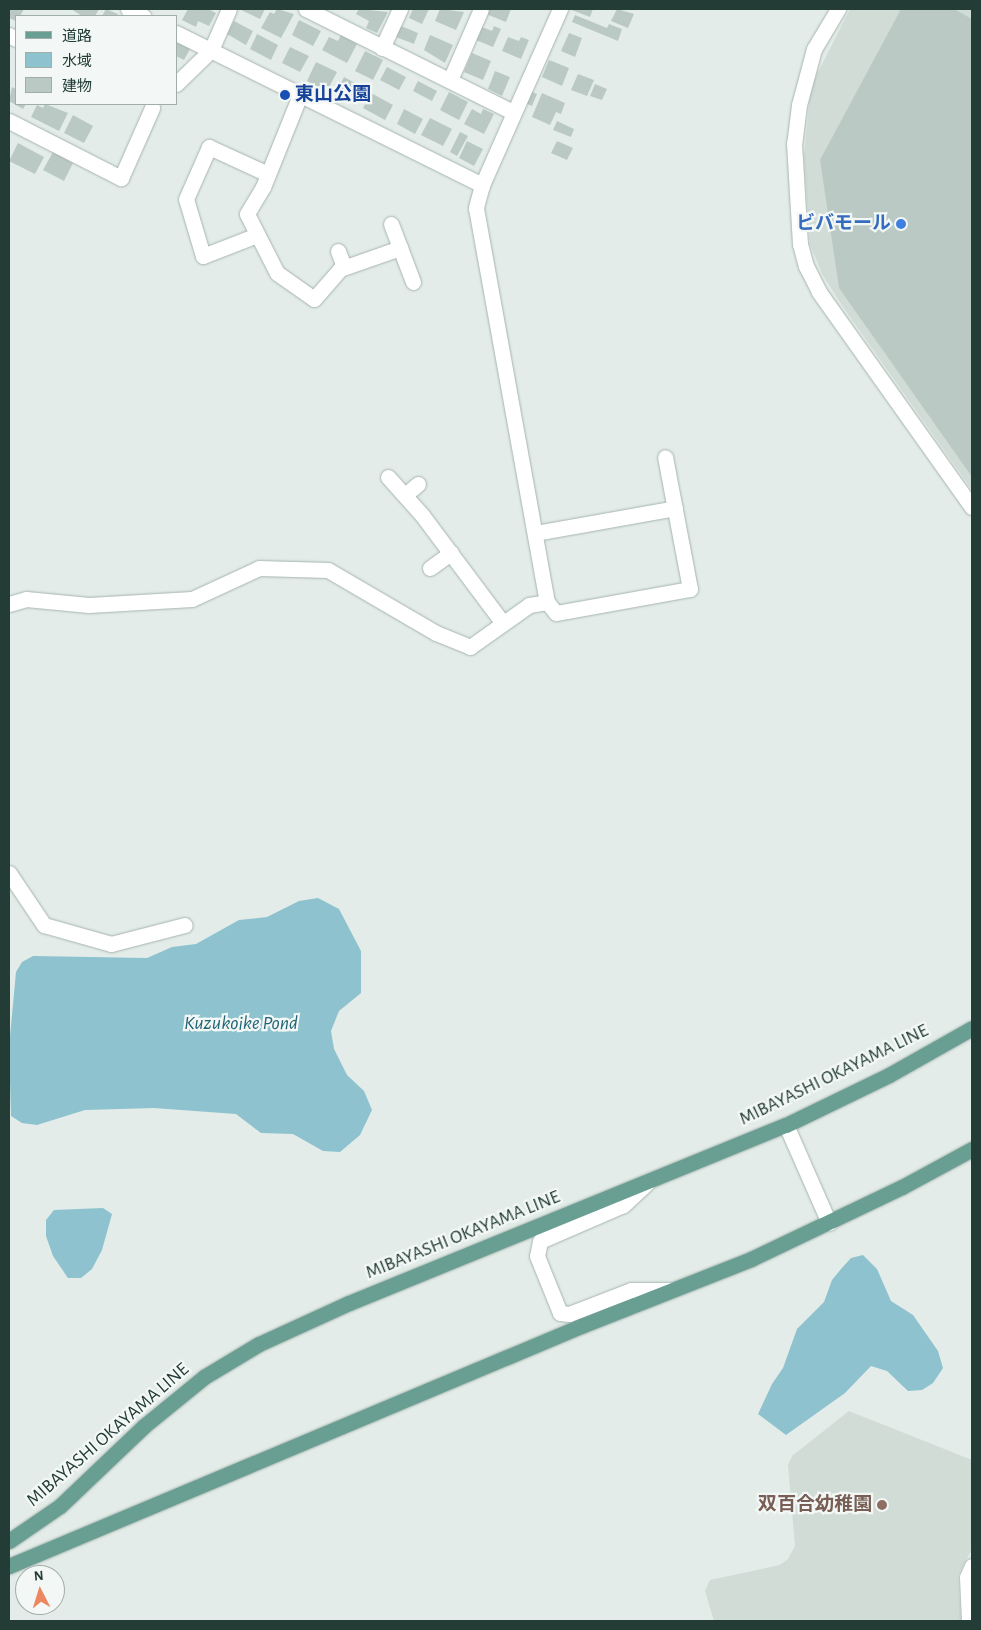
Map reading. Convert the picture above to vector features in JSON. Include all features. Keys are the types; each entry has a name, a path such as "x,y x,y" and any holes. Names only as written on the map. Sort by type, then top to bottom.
{"main road":[{"name":"MIBAYASHI OKAYAMA LINE","path":"9,1541 60,1506 144,1426 204,1377 259,1344 349,1303 786,1125 889,1075 972,1028"},
{"path":"9,1566 580,1326 676,1290 829,1223 972,1149"}],"street":[{"path":"128,9 141,15"},
{"path":"178,82 211,50 230,9"},
{"path":"382,48 400,9"},
{"path":"450,80 481,9"},
{"path":"560,9 482,185 476,208 477,229 547,602 556,613 690,589 665,457"},
{"path":"838,9 814,49 799,105 794,143 800,244 806,266 819,292 972,507"},
{"path":"313,10 382,48 514,112"},
{"path":"178,34 482,185"},
{"path":"300,95 268,174 247,214 276,273 314,299 332,277 344,267 400,248"},
{"path":"9,121 121,178 150,105"},
{"path":"257,235 203,256 186,199 209,147 268,174"},
{"path":"391,224 413,282"},
{"path":"338,251 344,267"},
{"path":"388,477 405,495 451,553 502,622"},
{"path":"405,495 418,484"},
{"path":"535,533 675,508"},
{"path":"430,568 451,553"},
{"path":"9,604 26,599 89,606 192,599 259,568 328,570 436,633 470,647 477,644 502,622 529,605 547,602"},
{"path":"9,873 14,896 44,925 111,944 186,924"},
{"path":"786,1125 829,1223"},
{"path":"647,1183 623,1205 540,1241 537,1256 560,1312 569,1314 631,1290 676,1290"},
{"path":"969,1621 967,1577 972,1566"}],"shaded area":[{"name":"ビバモール","path":"850,9 972,9 972,490 843,307 822,274 810,244 804,156 811,86"},
{"name":"双百合幼稚園","path":"849,1411 972,1460 972,1549 958,1575 961,1621 714,1621 705,1591 710,1580 780,1565 788,1559 795,1546 788,1465 792,1456"}],"water":[{"name":"Kuzukoike Pond","path":"318,898 339,909 361,951 361,993 339,1011 331,1031 334,1049 347,1075 364,1091 372,1110 360,1135 340,1152 323,1151 293,1134 261,1133 236,1114 154,1108 85,1110 37,1125 22,1123 11,1116 9,1047 16,972 22,962 33,956 147,958 172,947 196,944 239,920 267,917 299,901"},
{"path":"103,1208 112,1214 102,1250 92,1269 81,1278 68,1278 53,1256 46,1236 46,1220 54,1210"},
{"path":"863,1255 877,1269 891,1301 913,1315 938,1351 943,1368 933,1383 922,1390 908,1391 887,1371 871,1366 845,1393 786,1435 758,1414 772,1384 783,1368 797,1329 824,1302 832,1280 841,1269 851,1258"}],"building":[{"path":"9,9 24,9 21,15 15,15 15,21 9,18"},
{"path":"71,9 99,9 96,15 80,15"},
{"path":"106,9 118,14 118,15 103,15"},
{"path":"188,9 208,9 216,13 209,26 198,21 196,27 182,20"},
{"path":"239,9 265,9 260,19"},
{"path":"277,9 294,14 281,38 261,28 270,12 274,14"},
{"path":"359,9 388,12 377,33 366,28 369,21 356,14"},
{"path":"413,9 429,9 422,24 409,18"},
{"path":"440,9 464,12 456,30 435,21"},
{"path":"488,9 511,9 506,22 486,14"},
{"path":"569,9 593,9 590,17"},
{"path":"617,9 634,14 628,28 611,21"},
{"name":"ビバモール","path":"901,9 954,9 972,19 972,477 839,288 820,160"},
{"path":"575,15 607,28 609,24 622,29 618,41 572,22"},
{"path":"299,20 321,31 313,46 292,35"},
{"path":"234,21 253,31 246,45 227,34"},
{"path":"401,26 418,33 414,44 396,37"},
{"path":"494,26 501,29 493,47 476,40 482,27 492,31"},
{"path":"569,33 582,38 575,57 561,51"},
{"path":"257,34 278,45 271,60 250,49"},
{"path":"341,35 357,44 347,63 322,50 329,37 338,41"},
{"path":"430,35 453,45 445,63 424,50"},
{"path":"508,37 519,41 521,37 529,40 521,59 502,51"},
{"path":"178,43 190,49 184,60 178,57"},
{"path":"290,47 309,56 300,72 282,63"},
{"path":"365,51 383,60 373,80 355,71"},
{"path":"472,53 491,61 483,80 464,72"},
{"path":"549,60 569,68 562,86 542,77"},
{"path":"316,62 337,72 327,91 307,81"},
{"path":"387,67 406,77 399,90 380,80"},
{"path":"495,71 510,77 502,96 488,89"},
{"path":"578,74 594,80 587,96 571,90"},
{"path":"344,77 366,89 358,104 336,93"},
{"path":"418,81 437,91 432,101 413,91"},
{"path":"595,84 607,89 602,100 590,96"},
{"path":"12,87 15,88 15,104 9,101"},
{"path":"530,91 537,94 532,106 525,103"},
{"path":"449,92 468,102 459,120 440,110"},
{"path":"371,93 393,105 385,120 363,108"},
{"path":"542,93 565,103 561,114 556,112 550,125 532,117"},
{"path":"16,105 25,105 23,109"},
{"path":"37,105 43,108 44,105 48,105 68,113 59,131 31,117"},
{"path":"404,109 423,119 415,134 397,124"},
{"path":"472,109 481,114 483,109 494,114 484,134 464,124"},
{"path":"73,115 93,126 84,143 64,133"},
{"path":"430,118 452,129 443,146 421,135"},
{"path":"557,121 574,129 571,137 553,130"},
{"path":"460,132 468,136 457,156 450,152"},
{"path":"467,141 483,149 474,166 459,158"},
{"path":"557,141 573,148 567,160 551,153"},
{"path":"18,143 44,157 35,174 9,161"},
{"path":"53,152 73,163 64,181 43,170"}],"place":[{"name":"東山公園","path":"285,95"},
{"name":"ビバモール","path":"901,224"},
{"name":"双百合幼稚園","path":"882,1505"}]}
